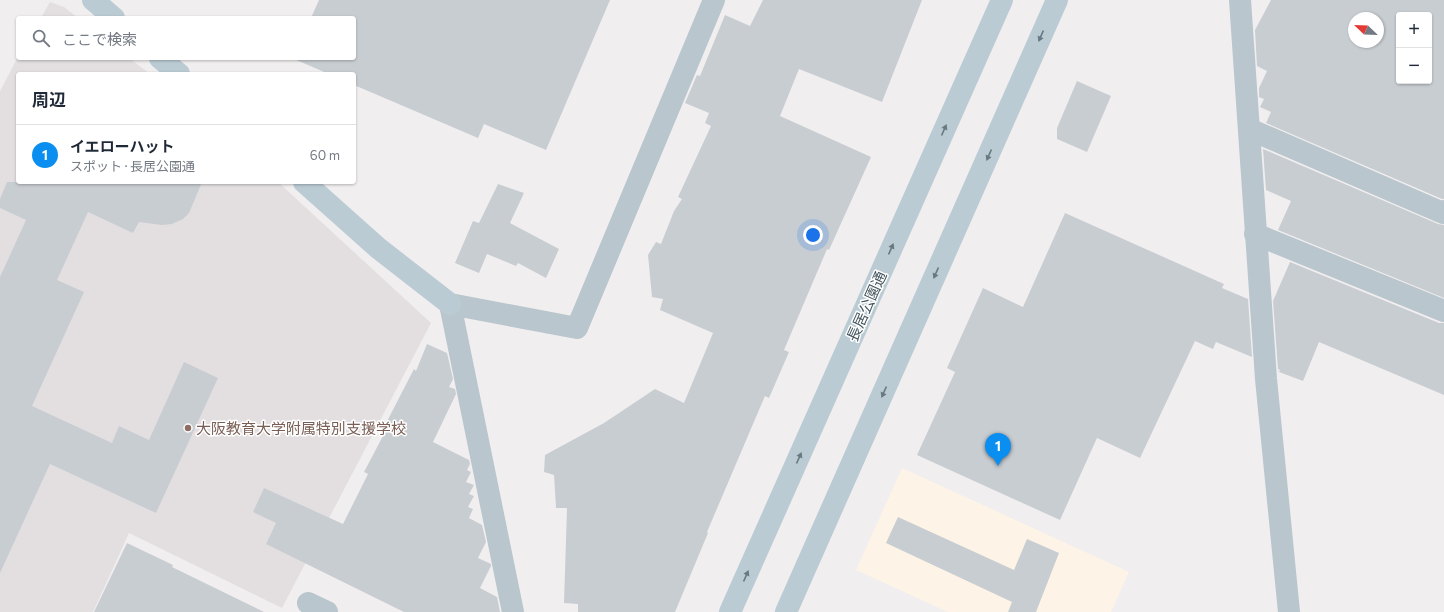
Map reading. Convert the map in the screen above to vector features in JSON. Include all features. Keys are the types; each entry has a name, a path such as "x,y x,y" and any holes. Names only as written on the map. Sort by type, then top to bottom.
{"main road":[{"path":"92,0 112,16"},
{"name":"長居公園通","path":"730,612 1002,0"},
{"path":"786,612 1057,0"},
{"path":"162,60 177,72"},
{"path":"306,184 378,248 450,304"}],"street":[{"path":"513,612 450,304 577,328 714,0"},
{"path":"1240,0 1266,379 1288,612"},
{"path":"1249,129 1443,213 1444,211"},
{"path":"1255,234 1444,311"}],"shaded area":[{"path":"50,2 64,7 75,16 42,16"},
{"name":"大阪教育大学附属特別支援学校","path":"16,60 132,60 147,72 16,72 16,184 280,184 431,323 282,608 129,533 93,612 0,612 0,91"},
{"path":"902,468 1129,572 1111,612 948,612 856,570"}],"building":[{"path":"319,0 610,0 546,150 484,124 478,138 356,86 356,72 324,72 296,60 356,60 356,16 312,16"},
{"path":"763,0 922,0 882,102 799,69 780,116 871,157 829,250 827,249 784,350 789,352 769,398 765,396 707,532 708,533 675,612 578,612 578,604 564,603 567,508 556,508 554,475 544,472 545,455 604,423 655,389 684,403 713,333 660,310 663,299 652,297 648,255 656,242 661,244 674,211 682,199 678,197 711,126 705,123 709,113 685,103 697,75 700,76 725,15 750,26"},
{"path":"1271,0 1444,0 1444,199 1266,123 1271,112 1260,107 1264,99 1259,97 1259,88 1267,71 1257,66 1255,30"},
{"path":"1077,81 1111,96 1087,152 1057,139 1057,128"},
{"path":"1263,149 1438,224 1444,225 1444,298 1278,230 1291,201 1266,190"},
{"path":"7,182 16,182 16,184 201,184 189,213 183,219 172,224 162,225 139,222 133,233 88,212 57,280 84,292 32,406 112,443 119,426 149,440 184,362 218,378 156,513 50,464 0,573 0,277 26,220 0,208 0,199"},
{"path":"498,184 524,193 510,223 559,249 546,278 518,263 516,266 487,254 479,273 455,263 473,221 479,223"},
{"path":"1065,213 1224,284 1222,288 1248,299 1252,357 1216,342 1213,349 1195,341 1140,458 1097,438 1060,520 917,455 955,372 947,368 983,288 1023,307"},
{"path":"1290,262 1439,323 1444,323 1444,395 1319,342 1303,381 1279,372 1273,301"},
{"path":"427,344 447,353 453,379 449,387 455,389 456,394 433,442 469,460 470,464 467,470 471,472 466,482 474,485 469,494 474,496 468,507 473,509 469,518 482,525 486,542 478,558 491,564 480,588 497,597 500,612 404,612 266,544 276,523 253,512 264,488 343,524 368,474 364,472 384,434 381,433 414,369 416,371"},
{"path":"898,517 1014,570 1027,539 1059,553 1036,612 1008,612 1012,602 886,543"},
{"path":"127,543 173,565 172,567 264,612 94,612"}],"place":[{"name":"大阪教育大学附属特別支援学校","path":"188,428"},
{"name":"イエローハット","path":"998,466"}]}
